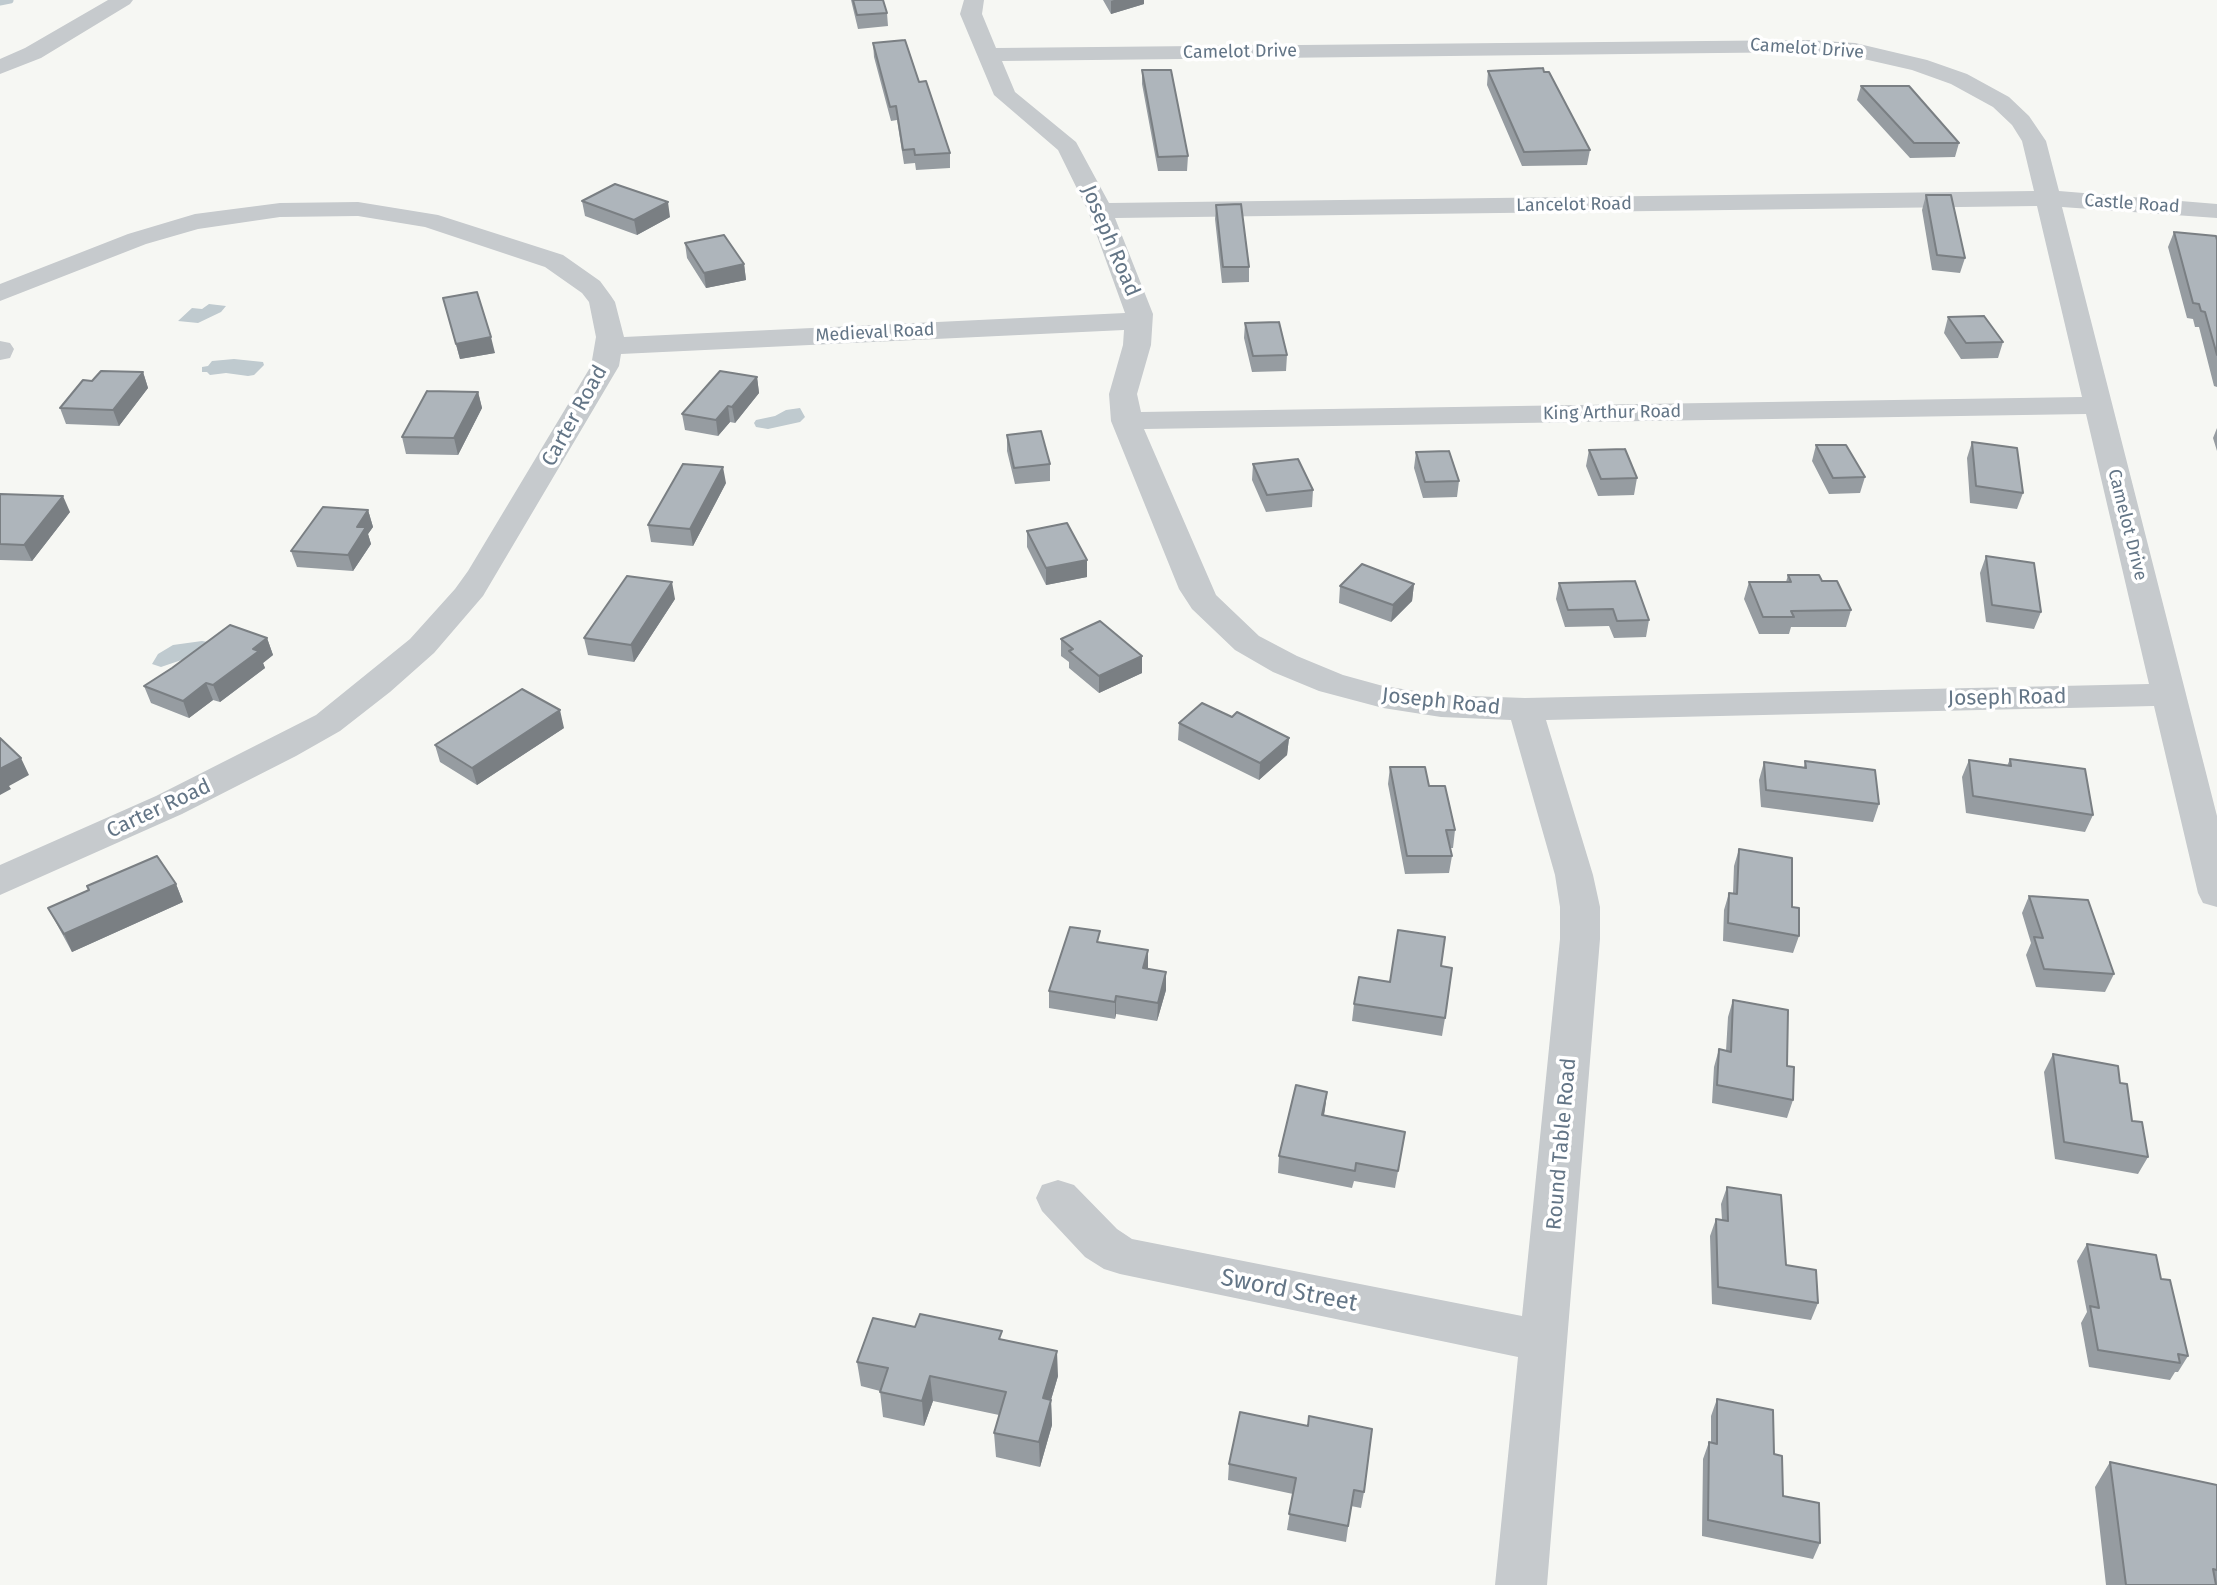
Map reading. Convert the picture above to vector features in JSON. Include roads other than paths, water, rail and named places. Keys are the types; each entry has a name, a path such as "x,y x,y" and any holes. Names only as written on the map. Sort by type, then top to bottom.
{"street":[{"path":"0,67 33,53 122,0"},
{"name":"Joseph Road","path":"974,0 970,10 1005,95 1068,147 1100,212 1133,294 1139,321 1138,345 1128,369 1123,394 1126,421 1192,582 1205,602 1247,643 1285,664 1331,683 1383,698 1441,706 1525,709 2169,695"},
{"name":"Camelot Drive","path":"988,55 1753,45 1846,49 1938,71 2001,102 2021,121 2034,141 2217,892"},
{"name":"Castle Road","path":"2048,198 2217,211"},
{"name":"Lancelot Road","path":"1100,212 2048,198"},
{"name":"Carter Road","path":"0,293 137,239 195,222 280,210 358,209 429,220 554,261 591,287 602,302 608,317 610,346 605,366 484,571 467,596 422,646 327,723 240,771 0,881"},
{"name":"Medieval Road","path":"610,346 1139,321"},
{"name":"King Arthur Road","path":"1126,421 2098,405"},
{"name":"Round Table Road","path":"1521,1585 1580,939 1574,876 1525,709"},
{"name":"Sword Street","path":"1058,1198 1101,1243 1120,1255 1543,1341"}],"waterway":[{"path":"0,2 10,0"}]}
